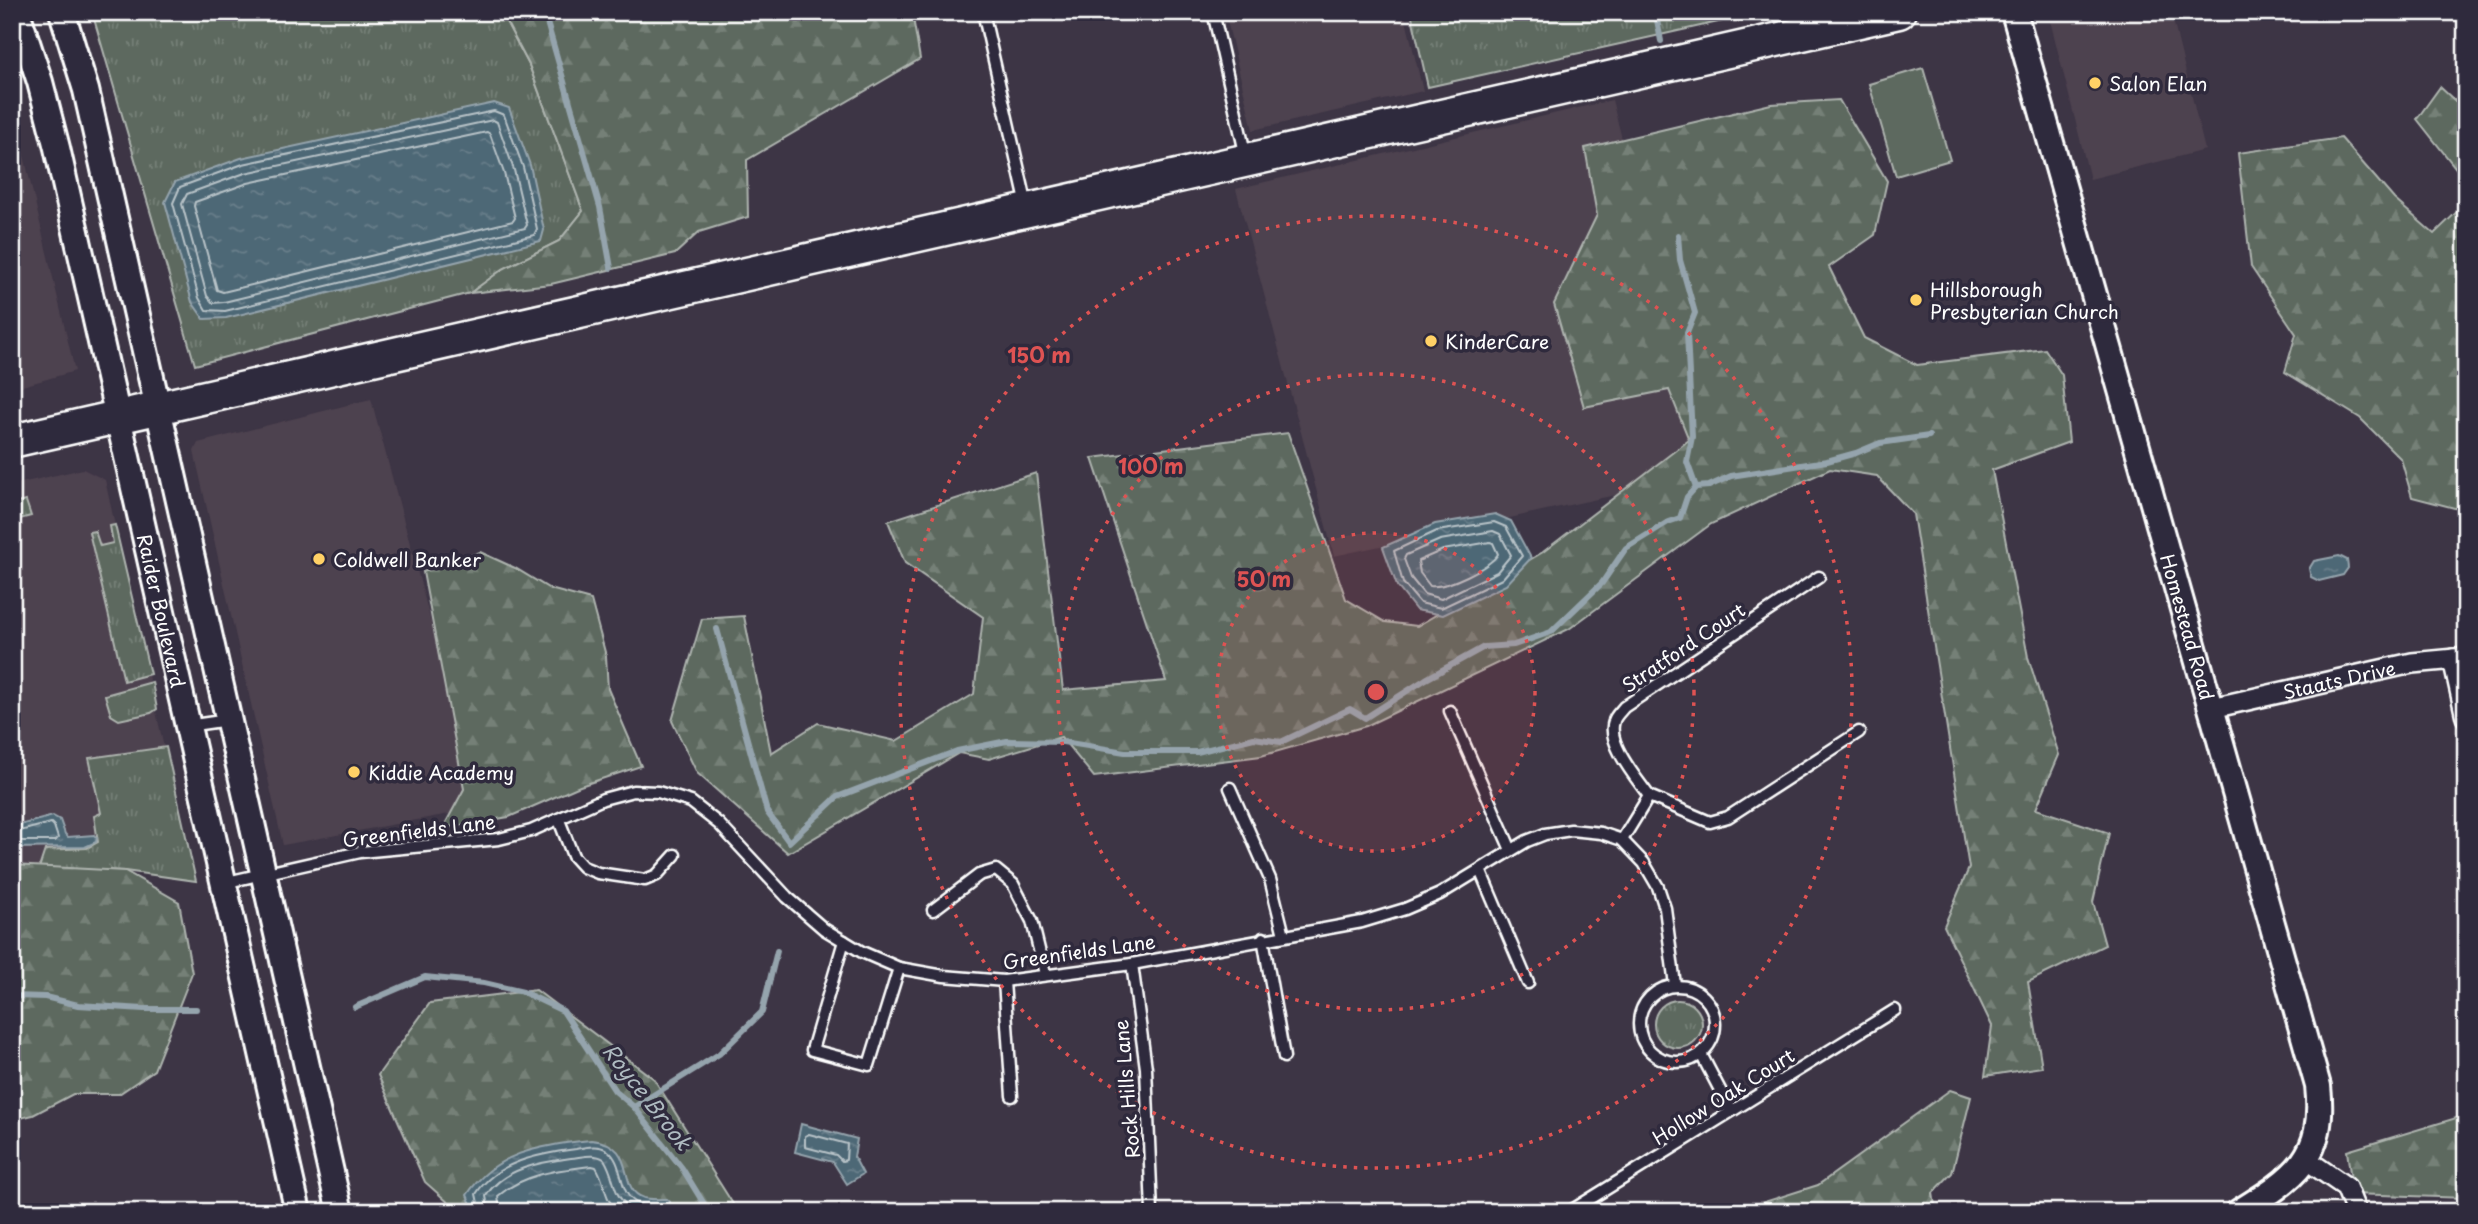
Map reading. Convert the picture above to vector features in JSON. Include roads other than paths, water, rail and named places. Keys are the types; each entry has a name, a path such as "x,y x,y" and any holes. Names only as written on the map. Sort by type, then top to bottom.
{"main road":[{"path":"12,441 1899,12"}],"street":[{"name":"Raider Boulevard","path":"17,12 40,82 57,148 298,1212"},
{"path":"62,12 86,90 340,1212"},
{"name":"Homestead Road","path":"2014,12 2318,1086 2319,1128 2307,1160 2291,1177 2239,1212"},
{"path":"2459,658 2466,717"},
{"name":"Staats Drive","path":"2212,709 2412,663 2459,658"},
{"path":"2307,1160 2346,1187 2356,1212"}],"lane":[{"path":"983,12 1027,210"},
{"path":"1213,12 1247,161"},
{"name":"Stratford Court","path":"1649,796 1620,754 1613,736 1614,721 1624,707 1819,577"},
{"path":"1450,711 1511,850"},
{"path":"187,726 230,720"},
{"path":"1675,985 1665,908 1658,887 1644,863 1622,840 1649,796 1710,822 1728,817 1859,732"},
{"path":"1230,788 1270,879 1284,935"},
{"name":"Greenfields Lane","path":"222,883 360,852 499,839 531,831 603,799 633,791 658,792 691,802 719,824 787,897 824,929 844,941 899,968 944,976 1004,981 1132,964 1362,922 1405,909 1440,894 1511,850 1545,834 1571,830 1601,833 1622,840"},
{"path":"559,820 573,856 583,867 598,873 645,880 657,875 675,855"},
{"path":"933,910 979,875 996,870 1013,884 1032,921 1045,974"},
{"path":"1480,870 1528,982"},
{"path":"1263,938 1284,1056"},
{"path":"844,941 812,1050 869,1065 899,968"},
{"name":"Rock Hills Lane","path":"1132,964 1146,1068 1152,1212"},
{"path":"1004,981 1012,1096"},
{"path":"1675,985 1687,986 1707,999 1716,1022 1714,1034 1701,1054 1676,1062 1664,1060 1652,1053 1639,1031 1643,1006 1651,995 1662,988 1675,985"},
{"name":"Hollow Oak Court","path":"1569,1212 1895,1010"},
{"path":"1701,1054 1731,1111"}],"water":[{"path":"494,103 509,108 530,165 544,230 541,241 226,318 204,319 192,302 165,202 175,182 241,158"},
{"path":"1495,514 1511,521 1531,558 1506,585 1443,615 1416,610 1397,586 1383,547 1435,524"},
{"path":"2339,556 2347,560 2348,568 2343,575 2319,581 2311,577 2309,569 2314,561"},
{"path":"53,816 60,820 68,837 94,835 96,842 85,847 12,848 12,827"},
{"path":"801,1124 857,1139 854,1157 863,1174 847,1184 833,1162 795,1152"},
{"path":"591,1140 606,1143 616,1149 635,1193 647,1199 667,1199 670,1202 670,1212 474,1211 467,1195 492,1168 506,1159 538,1148"}],"waterway":[{"path":"544,12 600,207 611,268"},
{"path":"1661,41 1657,20 1664,12"},
{"path":"1678,235 1680,260 1695,313 1687,333 1692,437 1687,462 1696,487"},
{"path":"717,629 767,812 789,842 837,797 957,751 1007,741 1063,742 1125,752 1197,752 1254,738 1281,742 1350,709 1365,718 1426,679 1484,647 1514,645 1551,632 1602,583 1626,548 1668,522 1680,518 1687,497 1696,487 1709,486 1731,476 1827,461 1880,443 1929,436"},
{"path":"634,1107 719,1054 762,1012 777,951"},
{"name":"Royce Brook","path":"355,1007 425,977 484,983 523,992 563,1011 615,1091 634,1107 682,1168 709,1212"},
{"name":"Royce Brook","path":"12,996 45,997 78,1005 196,1009"}],"place":[{"name":"Salon Elan","path":"2095,83"},
{"name":"Hillsborough Presbyterian Church","path":"1916,300"},
{"name":"KinderCare","path":"1431,341"},
{"name":"Coldwell Banker","path":"319,559"},
{"name":"Kiddie Academy","path":"354,772"}]}
